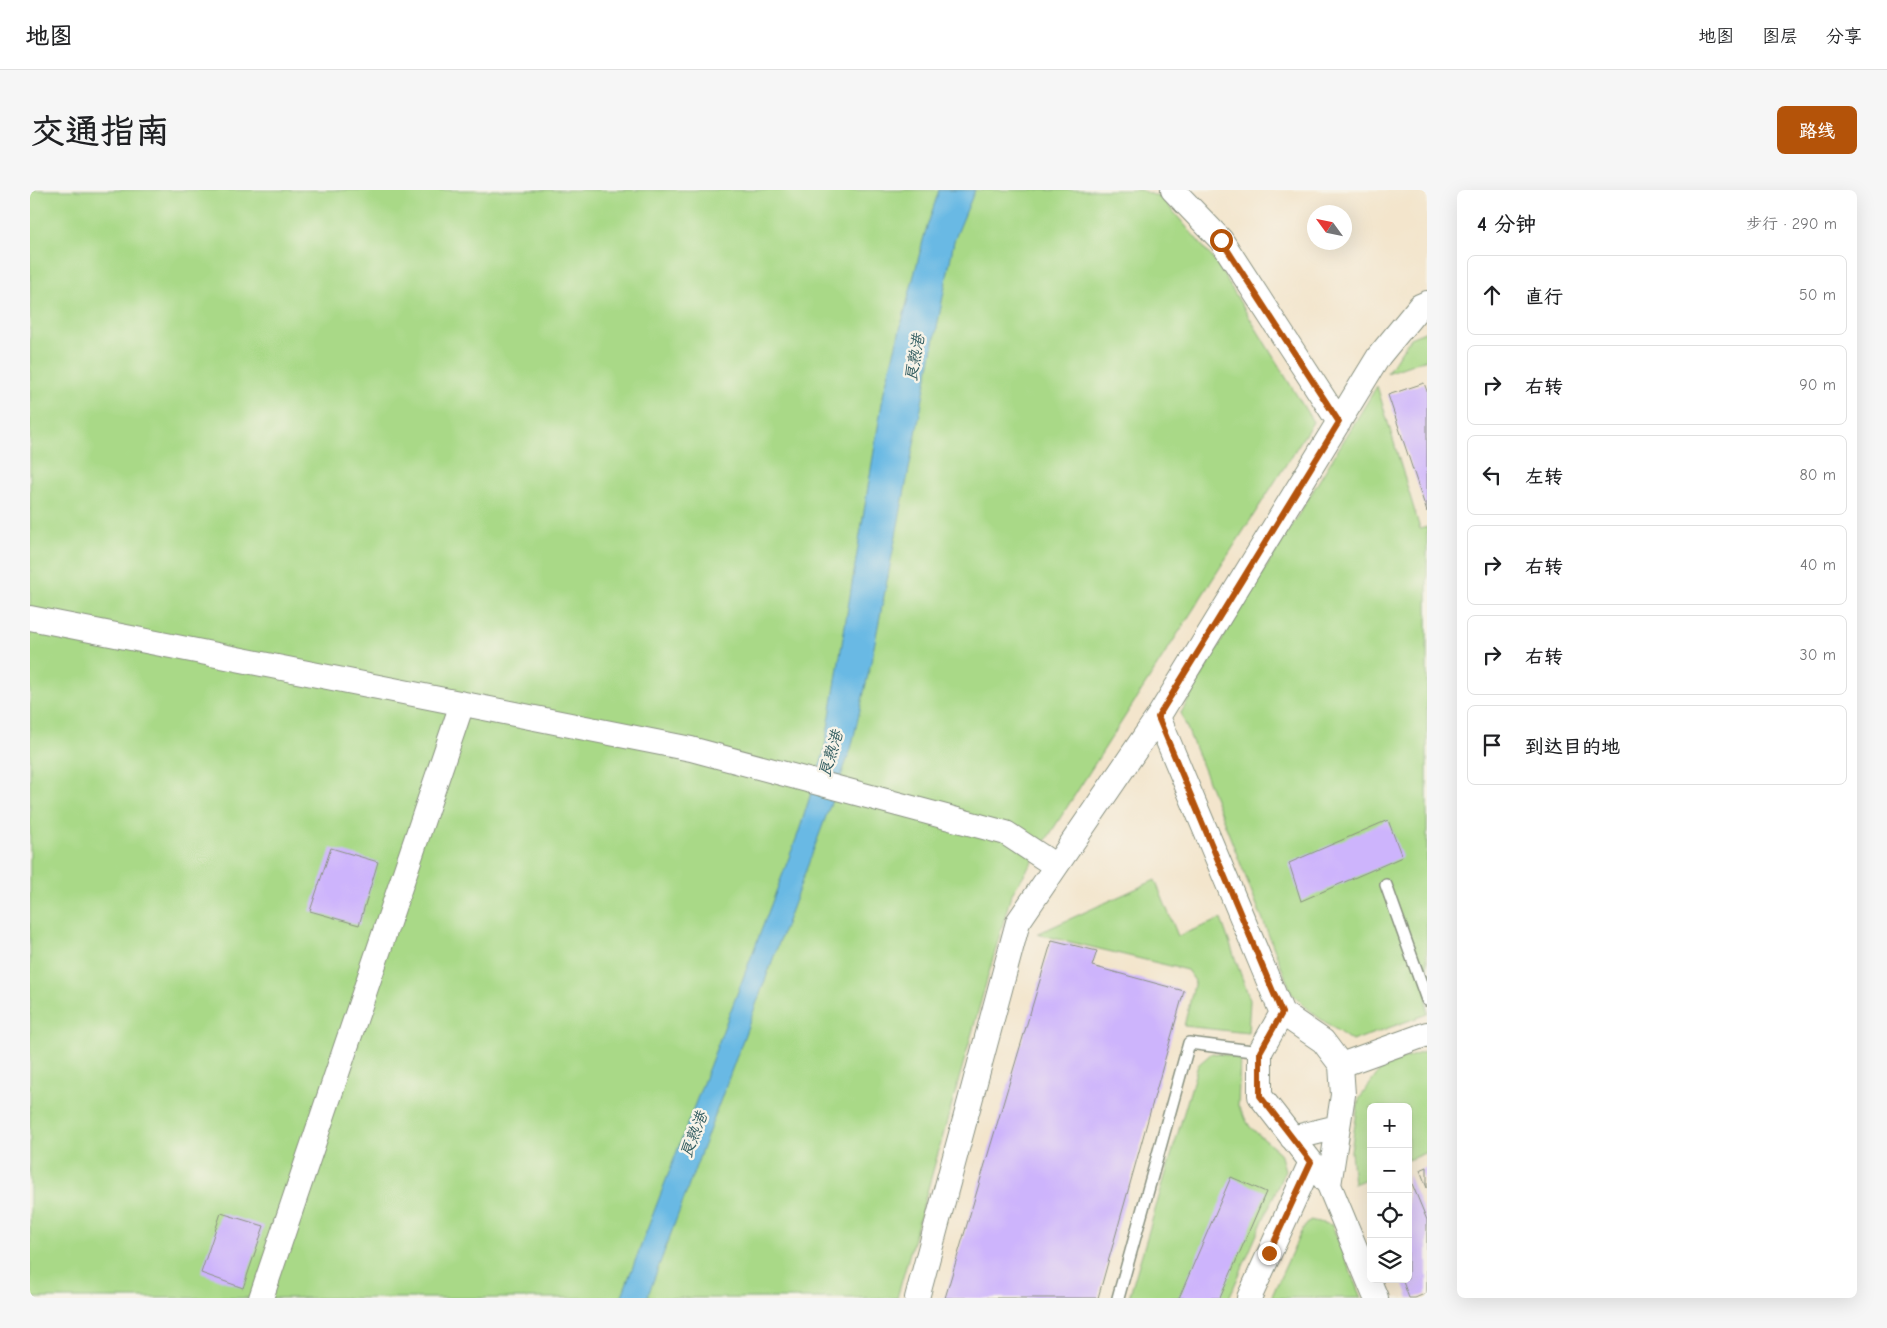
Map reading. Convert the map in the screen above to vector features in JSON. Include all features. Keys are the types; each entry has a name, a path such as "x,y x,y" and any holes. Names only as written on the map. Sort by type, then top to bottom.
{"street":[{"path":"1173,190 1221,240 1339,422"},
{"path":"917,1298 1018,922 1158,717 1379,356 1420,306 1427,303"},
{"path":"30,618 690,750 1006,833 1056,866"},
{"path":"261,1298 462,704"},
{"path":"1158,717 1282,1013 1323,1041 1341,1065 1343,1095 1329,1185"},
{"path":"1282,1013 1260,1052 1260,1096 1329,1185 1376,1298"},
{"path":"1341,1065 1427,1034"},
{"path":"1292,1138 1338,1127"},
{"path":"1249,1298 1311,1162"}],"lane":[{"path":"1386,885 1427,1000"},
{"path":"1118,1298 1189,1043 1260,1052"}],"green space":[{"path":"30,190 1140,190 1162,198 1215,261 1313,422 1011,895 897,1298 30,1298"},
{"path":"1427,331 1427,359 1387,373 1410,338"},
{"path":"1377,386 1420,529 1427,527 1427,1014 1352,1041 1315,1015 1292,994 1181,713 1225,635"},
{"path":"1155,880 1178,936 1221,919 1250,1000 1248,1033 1184,1026 1195,981 1187,970 1037,934"},
{"path":"1427,1051 1427,1152 1412,1158 1412,1103 1367,1103 1367,1179 1354,1184 1351,1151 1359,1099 1384,1065"},
{"path":"1212,1053 1240,1057 1238,1106 1250,1127 1280,1153 1285,1170 1229,1298 1129,1298 1198,1065"},
{"path":"1310,1220 1332,1225 1361,1298 1271,1298 1301,1232"}],"water":[{"name":"良熟港","path":"939,190 975,190 954,241 871,662 851,749 647,1298 621,1298 798,834 824,752 884,391 925,233"}],"building":[{"path":"1424,383 1427,391 1427,512 1388,395"},
{"path":"1388,820 1402,857 1301,901 1289,863"},
{"path":"331,848 378,862 359,925 310,911"},
{"path":"1052,940 1097,951 1092,966 1184,991 1098,1298 945,1298"},
{"path":"1427,1167 1427,1188 1420,1170"},
{"path":"1231,1177 1266,1192 1220,1298 1179,1298"},
{"path":"1412,1184 1427,1220 1427,1293 1415,1298 1409,1298 1403,1283 1412,1283"},
{"path":"221,1213 264,1226 243,1288 201,1273"}],"route":[{"path":"1221,240 1339,422 1158,717 1282,1013 1260,1052 1260,1096 1311,1162 1269,1253"}]}
